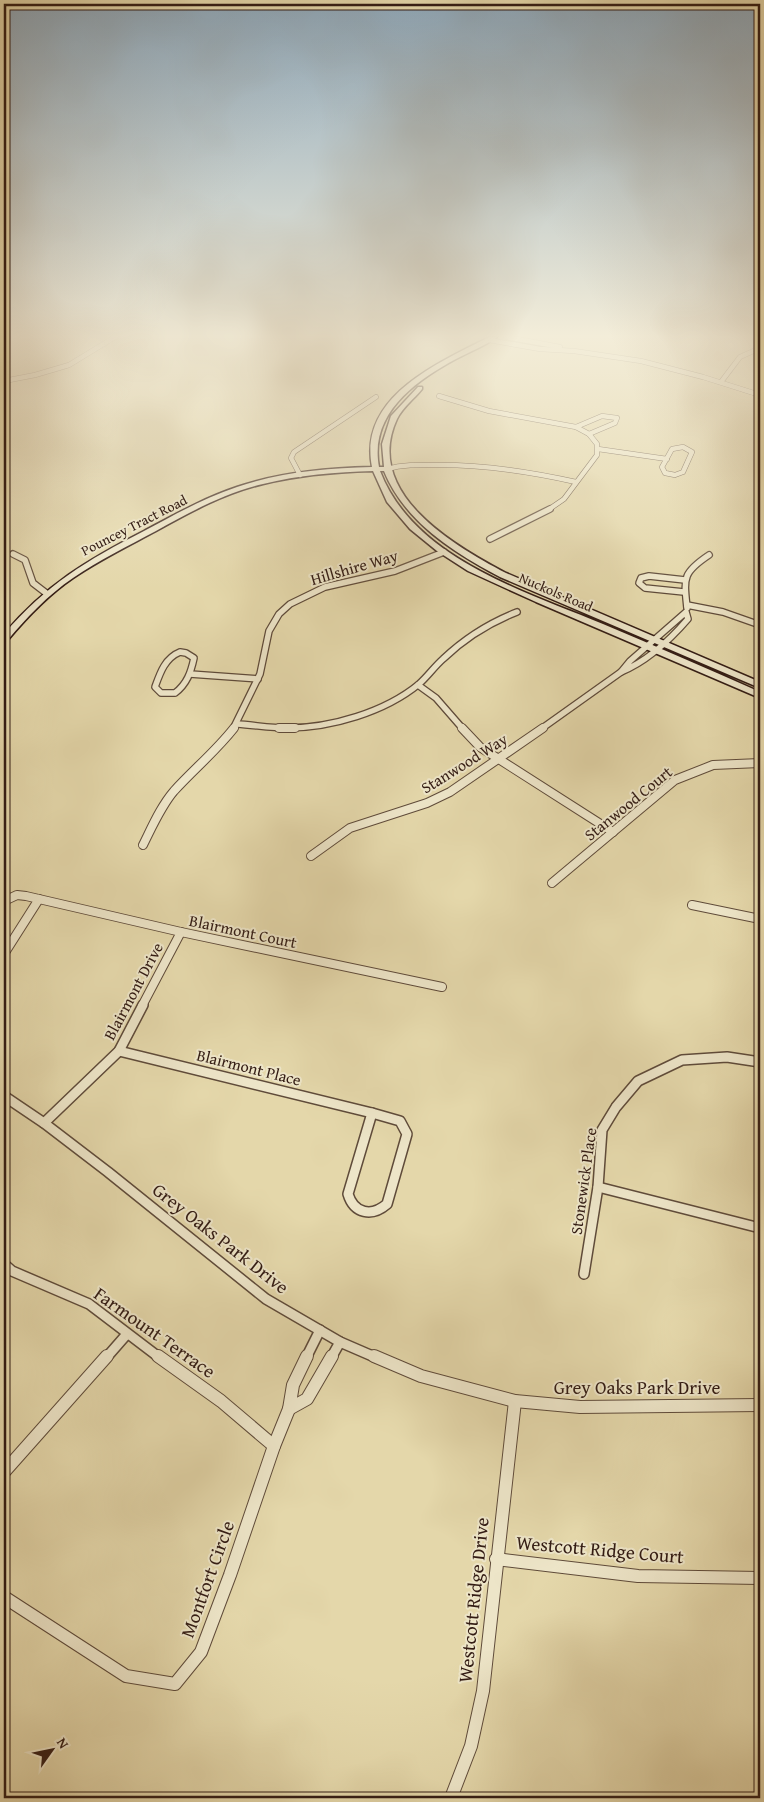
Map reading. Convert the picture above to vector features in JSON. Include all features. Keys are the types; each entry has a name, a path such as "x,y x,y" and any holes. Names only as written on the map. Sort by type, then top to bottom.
{"main road":[{"path":"376,469 374,452 376,435 382,421"},
{"path":"386,469 385,451 388,430 393,421"},
{"name":"Nuckols Road","path":"376,469 386,495 401,515 444,552 487,577 760,695"},
{"name":"Pouncey Tract Road","path":"4,639 23,616 63,579 100,556 222,495 262,483 300,475 386,469"},
{"name":"Nuckols Road","path":"386,469 397,492 409,509 428,529 455,549 503,575 760,686"}],"street":[{"path":"300,475 291,458 294,452 340,421"},
{"path":"490,539 548,512 564,498 597,455 596,441 588,434 576,427 544,421"},
{"path":"576,427 589,421"},
{"path":"588,434 617,421"},
{"path":"676,447 686,448 692,452 683,472 678,474 672,475 662,472 666,459 672,449 676,447"},
{"path":"598,449 666,459"},
{"path":"386,469 431,468 441,465 498,467 576,482"},
{"name":"Hillshire Way","path":"143,845 165,803 174,791 219,748 237,724 258,679 264,661 269,632 279,614 290,604 325,587 395,571 444,552"},
{"path":"13,554 24,560 33,583 46,593"},
{"path":"686,612 684,580 693,566 709,555"},
{"path":"684,580 649,576 641,578 639,583 645,588 684,592"},
{"path":"687,605 723,612 760,625"},
{"path":"237,724 292,728 332,723 375,709 418,685 459,645 490,624 517,612"},
{"name":"Stanwood Way","path":"312,856 334,837 356,825 418,807 440,798 608,683 686,612 688,619 664,644 634,667 621,672"},
{"path":"177,653 184,653 194,658 190,674 177,692 172,695 160,693 155,687 165,662 170,656 177,653"},
{"path":"190,674 258,679"},
{"path":"418,685 436,697 471,739 498,759 613,832"},
{"name":"Stanwood Court","path":"552,883 668,785 686,774 713,765 760,763"},
{"name":"Blairmont Court","path":"4,901 17,895 39,899 181,932 442,987"},
{"path":"4,954 39,899"},
{"path":"692,905 760,919"},
{"name":"Blairmont Drive","path":"44,1123 119,1051 181,932"},
{"name":"Blairmont Place","path":"119,1051 372,1113 400,1120 407,1134 386,1204 378,1212 366,1213 360,1212 351,1204 348,1194 372,1113"},
{"name":"Stonewick Place","path":"584,1274 598,1187 602,1130 616,1107 638,1081 682,1060 727,1057 760,1062"},
{"name":"Grey Oaks Park Drive","path":"4,1096 44,1123 266,1299 340,1342 421,1376 515,1401 580,1407 760,1404"},
{"path":"598,1187 760,1228"},
{"name":"Farmount Terrace","path":"4,1264 12,1271 90,1304 127,1334 221,1401 274,1446"},
{"name":"Montfort Circle","path":"4,1597 126,1676 175,1684 201,1652 230,1575 274,1446 289,1409 292,1385 320,1330"},
{"path":"4,1472 127,1334"},
{"path":"289,1409 307,1399 340,1342"},
{"name":"Westcott Ridge Drive","path":"450,1798 462,1776 481,1712 496,1558 515,1401"},
{"name":"Westcott Ridge Court","path":"496,1558 638,1576 760,1578"}]}
